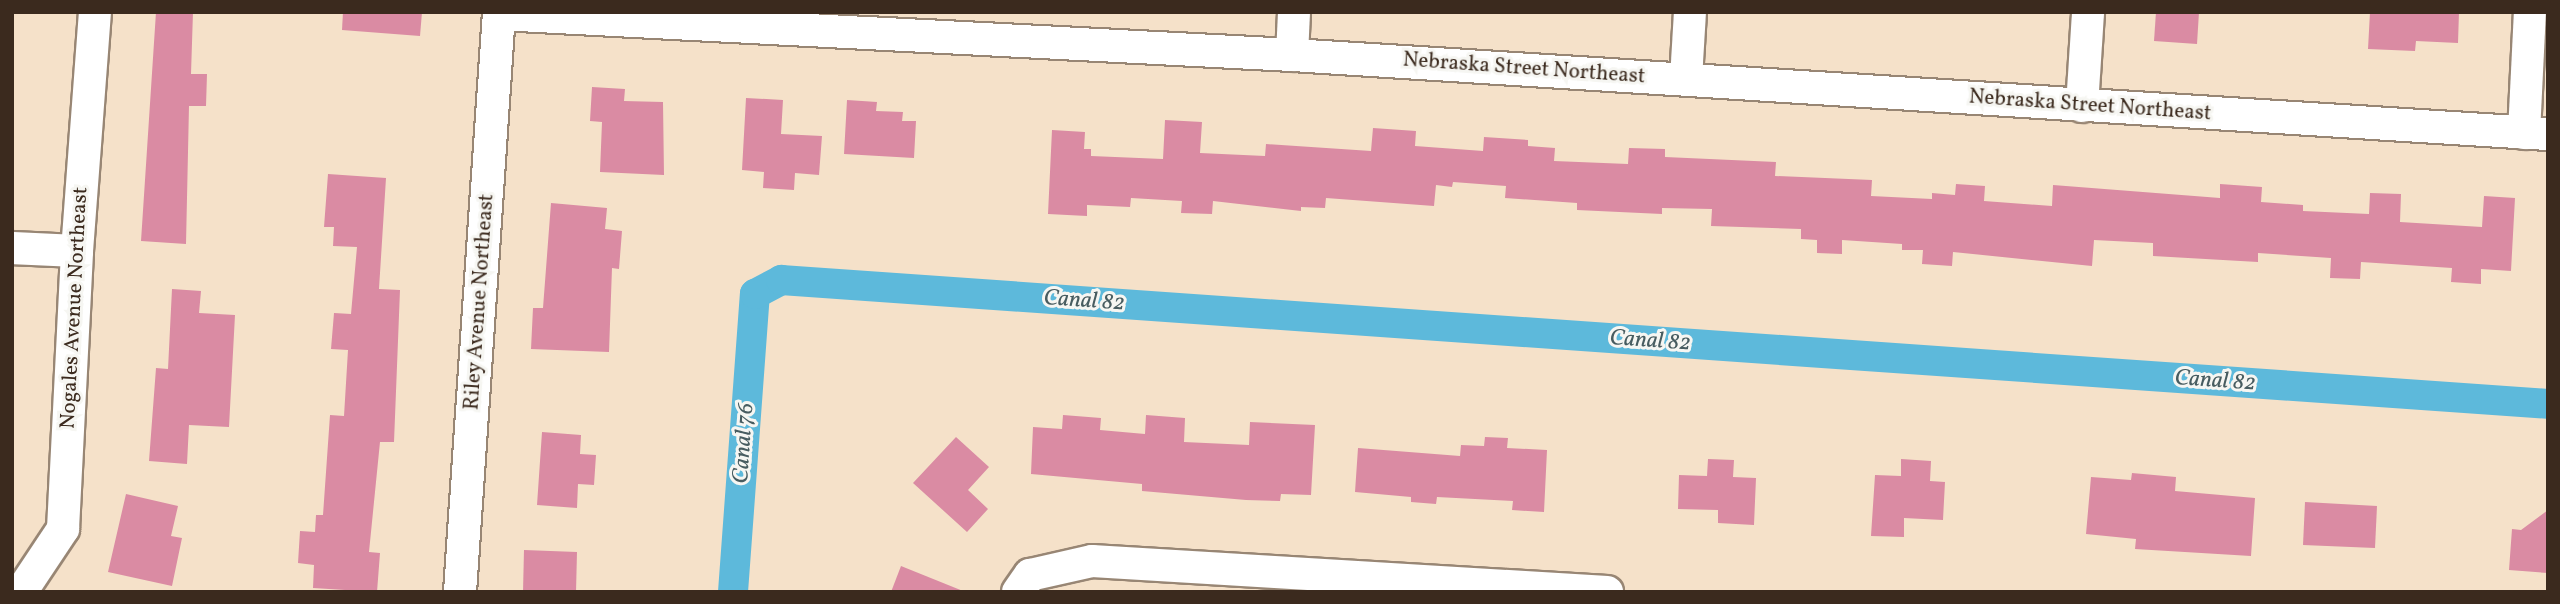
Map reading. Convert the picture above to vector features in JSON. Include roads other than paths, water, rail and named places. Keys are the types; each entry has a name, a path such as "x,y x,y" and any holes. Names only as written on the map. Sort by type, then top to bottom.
{"street":[{"name":"Nogales Avenue Northeast","path":"20,592 63,529 77,251 95,12"},
{"path":"1292,54 1294,12"},
{"path":"1686,79 1690,12"},
{"path":"2082,106 2088,12"},
{"path":"2530,12 2536,134"},
{"name":"Nebraska Street Northeast","path":"499,13 894,22 1292,54 2536,134"},
{"name":"Riley Avenue Northeast","path":"460,592 499,13"},
{"path":"12,248 77,251"},
{"path":"1024,583 1092,561 1607,592"}],"waterway":[{"name":"Canal 82","path":"733,592 755,294 781,280 2548,404"}],"water label":[{"name":"Canal 76","path":"744,443"}]}
